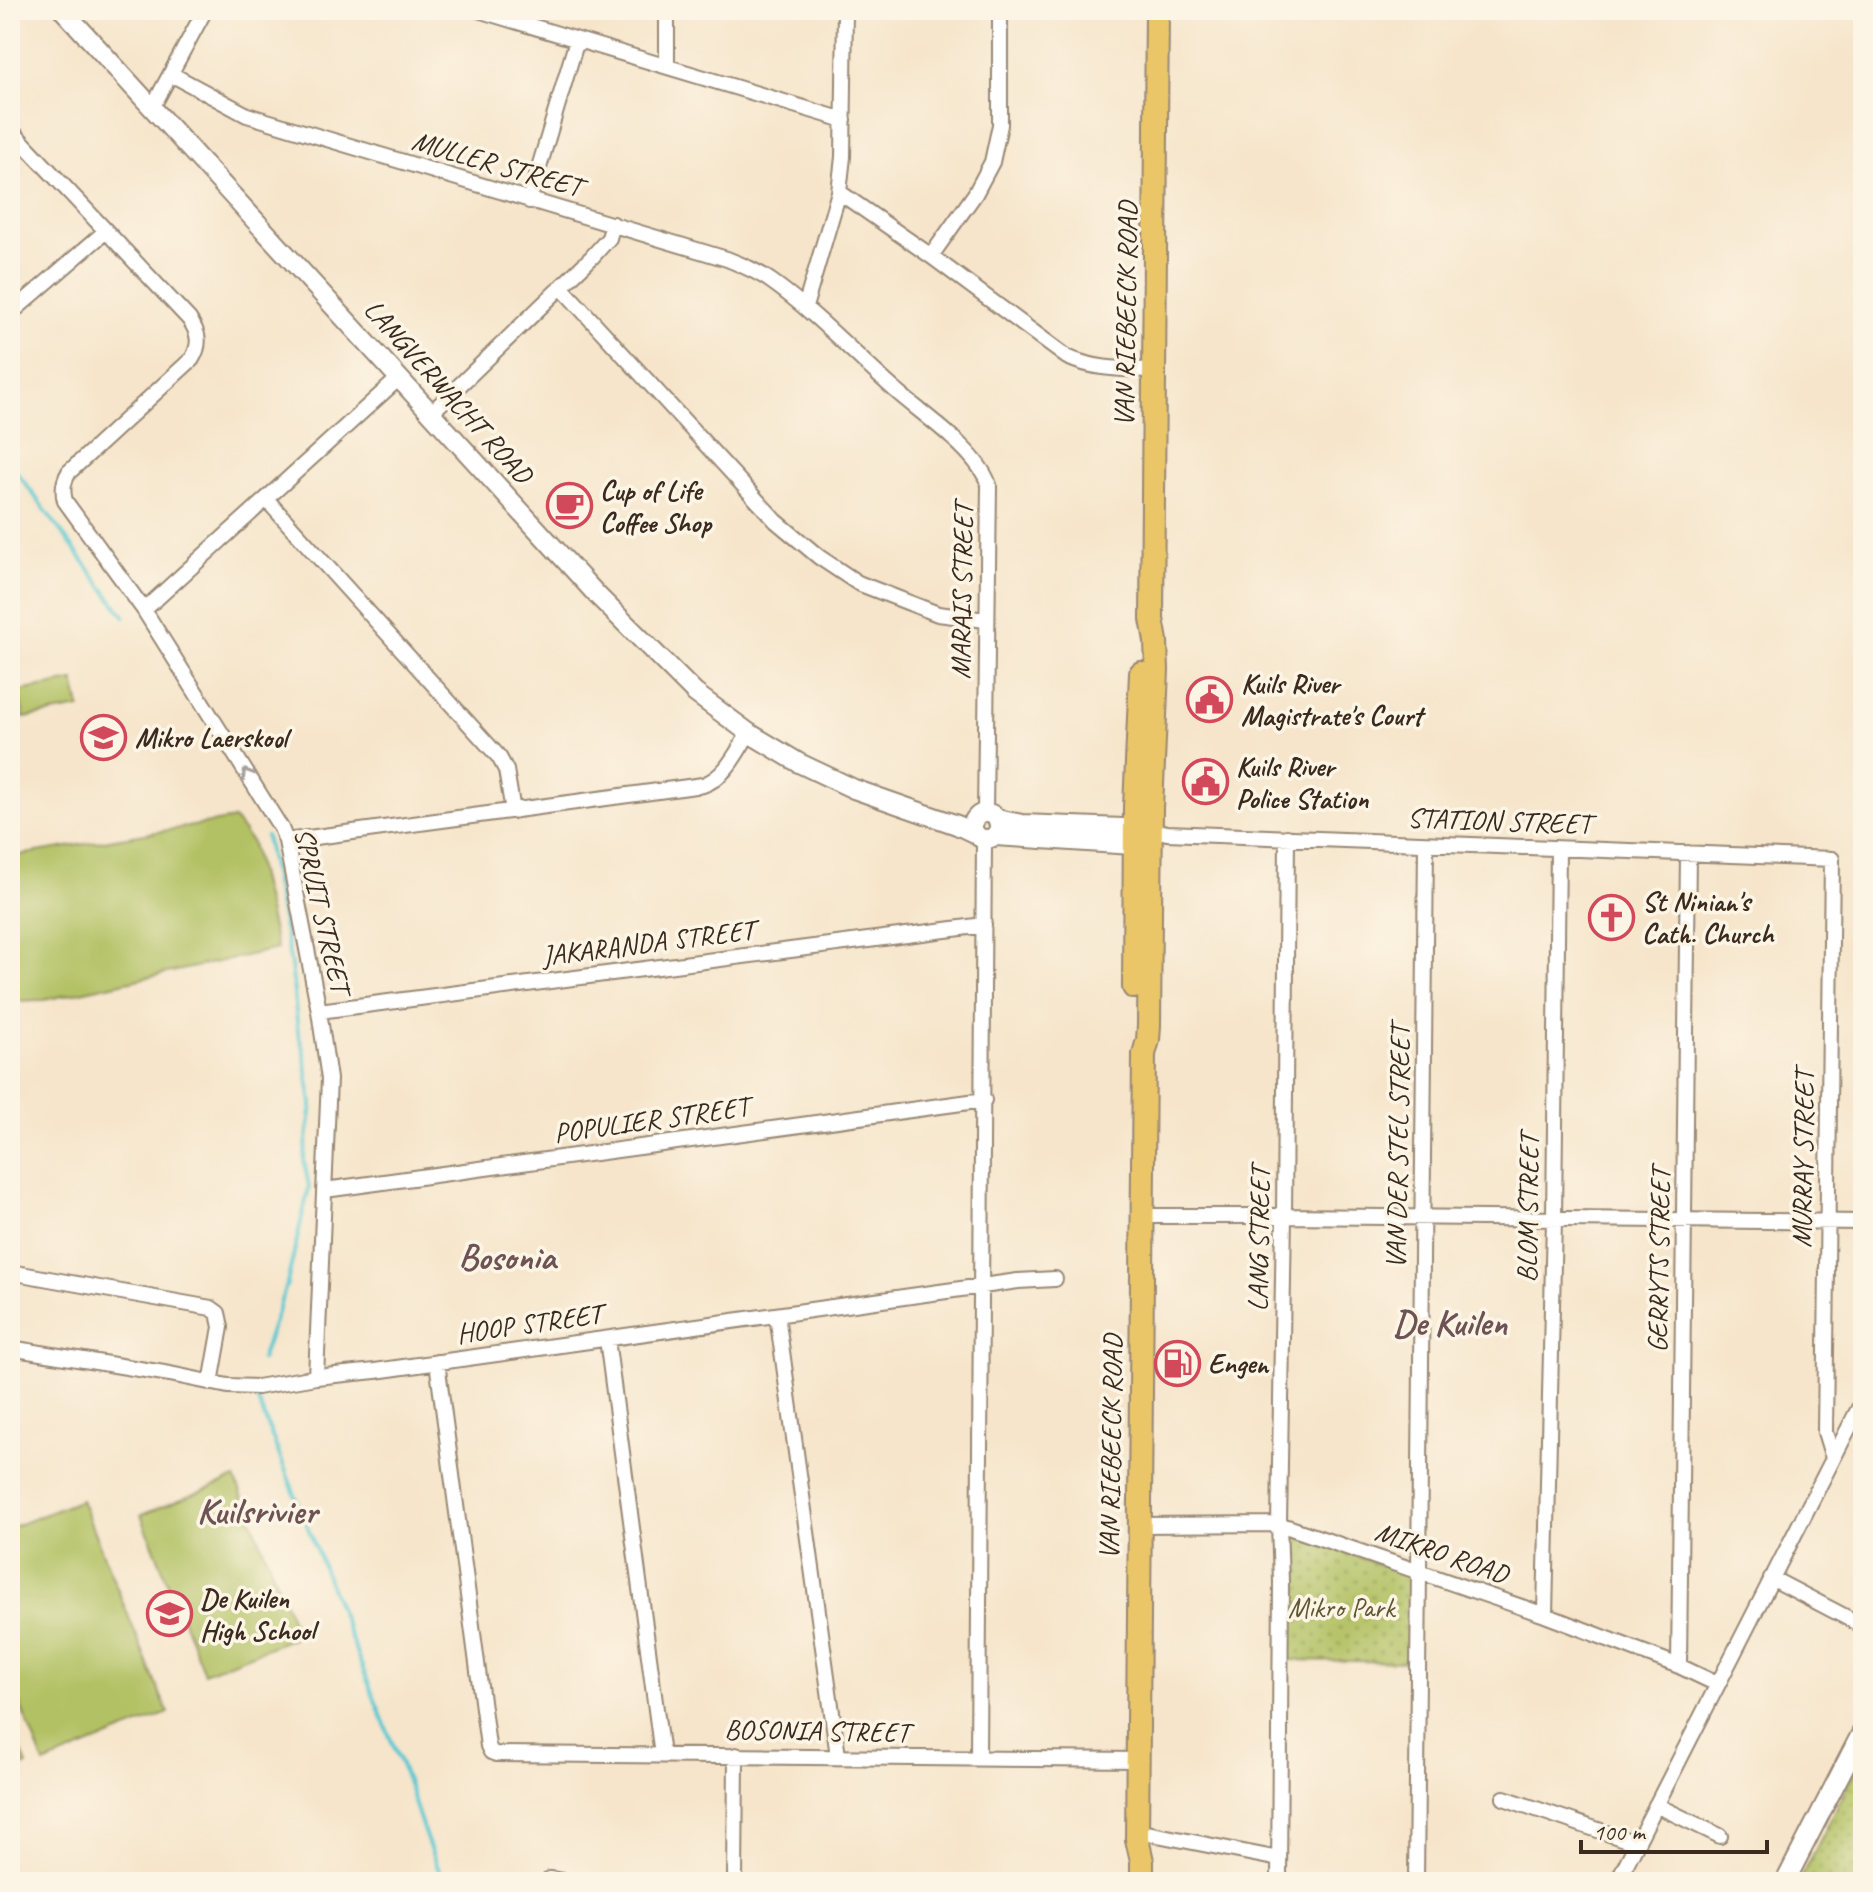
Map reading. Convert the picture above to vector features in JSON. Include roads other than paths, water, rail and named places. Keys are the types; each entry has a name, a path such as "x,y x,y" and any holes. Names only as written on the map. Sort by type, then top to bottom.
{"main road":[{"name":"VAN RIEBEECK ROAD","path":"1142,1882 1137,1835 1144,1054 1137,1038 1134,994 1157,670 1152,619 1157,10"},
{"name":"VAN RIEBEECK ROAD","path":"1129,1882 1130,1859 1137,1835"}],"street":[{"name":"LANGVERWACHT ROAD","path":"63,10 632,632 695,693 749,733 799,763 854,789 912,810 985,826 1147,836"},
{"path":"152,108 205,10"},
{"path":"478,10 494,12 844,120"},
{"path":"667,10 667,65"},
{"path":"805,307 839,192 843,157 845,10"},
{"path":"931,256 975,194 992,162 1000,125 1000,10"},
{"path":"529,201 577,40"},
{"name":"MULLER STREET","path":"171,74 247,115 727,259 769,279 805,307"},
{"path":"10,129 106,231 10,314"},
{"path":"839,192 1067,357 1082,364 1112,369 1154,370"},
{"path":"431,413 562,288 609,238 613,224"},
{"name":"SPRUIT STREET","path":"106,231 189,319 196,329 199,343 197,352 187,364 69,472 63,485 63,495 144,610 281,828 286,841 329,1079 316,1377"},
{"path":"562,288 776,521 819,557 858,583 938,614 986,620"},
{"name":"MARAIS STREET","path":"805,307 959,445 977,463 989,485 978,1758"},
{"path":"144,610 399,378"},
{"path":"266,499 499,757 506,770 513,811"},
{"path":"286,841 703,785 724,772 749,733"},
{"name":"STATION STREET","path":"1147,836 1287,837 1832,859"},
{"name":"LANG STREET","path":"1279,1882 1279,1524 1287,837"},
{"name":"VAN DER STEL STREET","path":"1416,1882 1426,844"},
{"name":"BLOM STREET","path":"1545,1615 1558,849"},
{"name":"GERRYTS STREET","path":"1679,1666 1688,853"},
{"name":"MURRAY STREET","path":"1832,859 1825,1432 1833,1458"},
{"name":"JAKARANDA STREET","path":"319,1011 984,925"},
{"name":"POPULIER STREET","path":"325,1190 984,1100"},
{"path":"1142,1216 1863,1222"},
{"path":"10,1272 211,1308 218,1313 221,1327 211,1383"},
{"name":"HOOP STREET","path":"10,1348 228,1386 257,1387 1018,1281 1055,1279"},
{"path":"777,1315 838,1756"},
{"path":"607,1339 662,1755"},
{"name":"BOSONIA STREET","path":"437,1362 491,1752 1138,1760"},
{"path":"1617,1882 1863,1400"},
{"name":"MIKRO ROAD","path":"1139,1525 1279,1524 1545,1615 1679,1666 1717,1684"},
{"path":"1771,1578 1863,1626"},
{"path":"1785,1882 1863,1730"},
{"path":"735,1882 736,1755"},
{"path":"1504,1798 1636,1843"},
{"path":"1656,1805 1720,1836"},
{"path":"1137,1835 1279,1859"},
{"path":"550,1879 570,1882"}],"waterway":[{"path":"10,463 125,617"},
{"path":"261,1360 287,1283 309,1187 304,1161 312,1104 298,1032 291,965 266,836"},
{"path":"257,1399 445,1882"}],"place":[{"name":"Cup of Life Coffee Shop","path":"569,506"},
{"name":"Kuils River Magistrate's Court","path":"1210,699"},
{"name":"Mikro Laerskool","path":"104,737"},
{"name":"Kuils River Police Station","path":"1205,782"},
{"name":"St Ninian's Cath. Church","path":"1611,917"},
{"name":"Engen","path":"1177,1363"},
{"name":"De Kuilen High School","path":"169,1614"}],"district":[{"name":"Bosonia","path":"507,1256"},
{"name":"De Kuilen","path":"1450,1322"},
{"name":"Kuilsrivier","path":"257,1510"}],"park label":[{"name":"Mikro Park","path":"1341,1607"}]}
